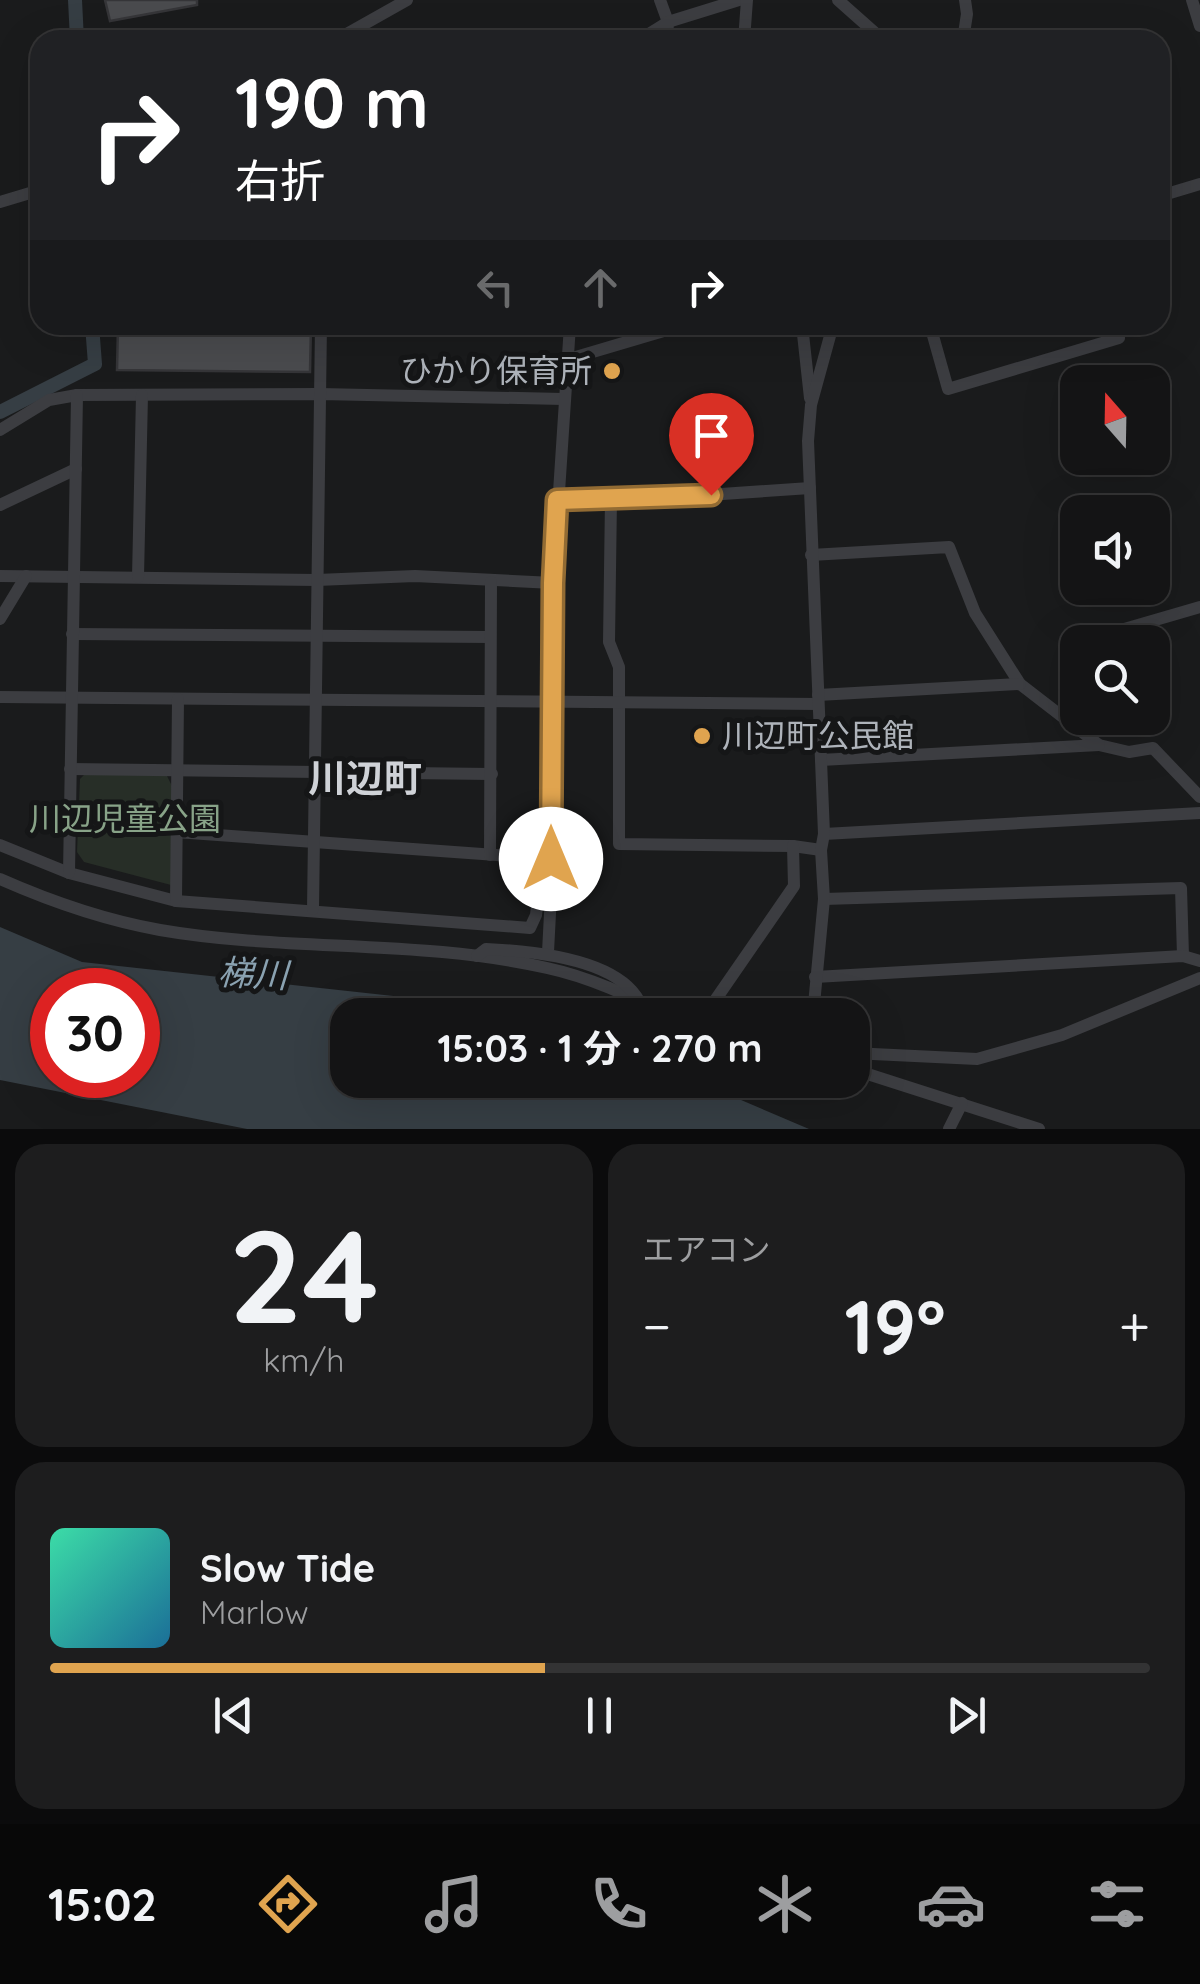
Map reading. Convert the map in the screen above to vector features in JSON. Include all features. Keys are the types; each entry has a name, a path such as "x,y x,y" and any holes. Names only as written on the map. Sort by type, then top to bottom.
{"street":[{"path":"354,30 407,0"},
{"path":"660,0 667,30"},
{"path":"655,30 668,22 739,0"},
{"path":"745,30 747,0"},
{"path":"838,0 872,30"},
{"path":"965,0 965,30"},
{"path":"1192,0 1200,26"},
{"path":"1170,193 1200,184"},
{"path":"0,202 30,193"},
{"path":"313,910 321,335"},
{"path":"548,952 553,583 570,335"},
{"path":"569,359 634,335"},
{"path":"803,335 811,405"},
{"path":"814,998 824,899 824,834 808,442 811,405 830,335"},
{"path":"934,335 948,389 1119,338 1118,335"},
{"path":"0,430 49,400 77,395 563,398"},
{"path":"69,873 77,395"},
{"path":"138,577 142,395"},
{"path":"0,505 76,469"},
{"path":"557,500 810,488"},
{"path":"611,499 609,642 619,667 619,844 793,846 821,850"},
{"path":"811,555 949,547 975,613 1020,684 1099,745"},
{"path":"0,576 317,580 416,576 553,583"},
{"path":"0,619 26,576"},
{"path":"490,856 491,582"},
{"path":"1138,625 1200,607"},
{"path":"72,634 490,637"},
{"path":"0,698 620,703 818,699 1020,684"},
{"path":"176,901 178,699"},
{"path":"820,760 1099,745 1129,752 1153,748 1200,797"},
{"path":"70,770 492,774"},
{"path":"824,834 1200,813"},
{"path":"176,832 551,859"},
{"path":"0,845 69,873 176,901 530,928 536,916 540,881 552,875"},
{"path":"717,998 794,886 793,846"},
{"path":"0,879 110,920 164,930 477,956 549,968 632,998"},
{"path":"824,899 1181,888 1183,956"},
{"path":"477,956 486,949 548,952 632,987 638,998"},
{"path":"816,977 1183,956 1200,961"},
{"path":"870,1053 977,1058 1062,1036 1200,978"},
{"path":"870,1075 1038,1129"},
{"path":"951,1126 962,1103"}],"green space":[{"name":"川辺児童公園","path":"85,774 166,774 172,786 171,885 84,862 77,852 80,779"}],"shaded area":[{"path":"0,927 82,962 137,968 30,968 30,1086 0,1080"},
{"path":"160,971 411,998 330,998 330,1098 736,1098 809,1129 247,1129 91,1098 160,1098"}],"building":[{"path":"105,0 197,0 197,5 110,21"},
{"path":"118,335 311,335 310,372 117,370"}],"waterway":[{"path":"75,0 76,30"},
{"path":"0,412 95,364 93,335"}],"place":[{"name":"ひかり保育所","path":"612,371"},
{"name":"川辺町公民館","path":"702,736"}],"district":[{"name":"川辺町","path":"365,779"}],"route":[{"path":"551,859 557,500 711,495"}],"water label":[{"name":"梯川","path":"253,974"}]}
